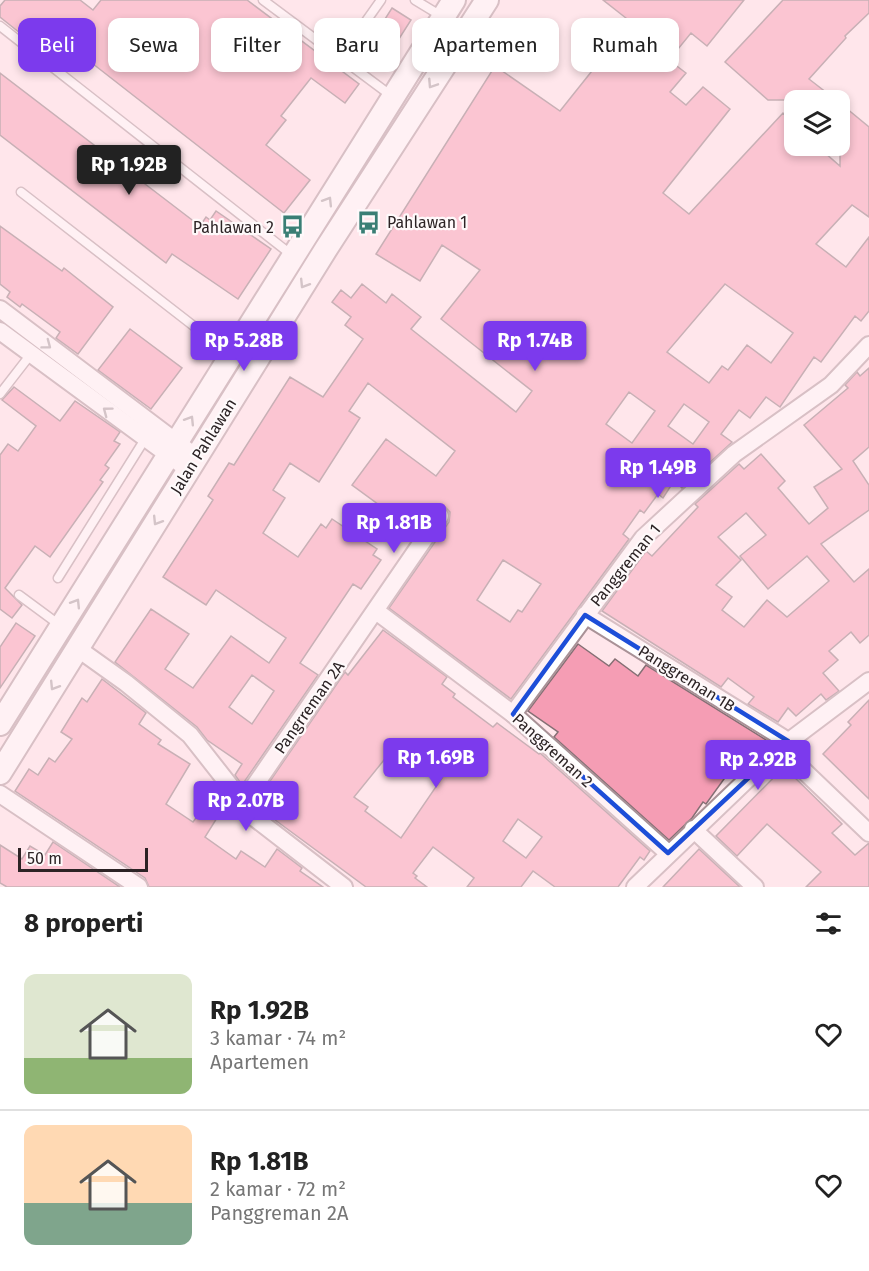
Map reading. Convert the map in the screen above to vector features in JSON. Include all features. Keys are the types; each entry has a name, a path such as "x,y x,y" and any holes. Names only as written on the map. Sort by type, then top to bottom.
{"main road":[{"name":"Jalan Pahlawan","path":"0,773 7,745 77,648 326,249 487,0"},
{"name":"Jalan Pahlawan","path":"0,724 448,9"},
{"path":"306,236 326,249"}],"street":[{"path":"0,309 172,450 193,464"},
{"path":"0,331 145,439 172,450"},
{"name":"Panggreman 1","path":"513,714 643,538 734,454 810,402 869,345"},
{"name":"Pangrreman 2A","path":"242,804 440,516"},
{"name":"Panggreman 2","path":"376,611 513,714 668,853"},
{"name":"Panggreman 1B","path":"585,615 784,744 869,833"},
{"path":"77,648 126,683 190,735 242,804 271,831 344,887"},
{"path":"635,887 784,744 869,681"},
{"path":"0,794 139,887"},
{"path":"693,829 755,887"}],"lane":[{"path":"263,0 393,97"},
{"path":"368,18 381,0"},
{"path":"415,0 448,9"},
{"path":"0,26 293,256"},
{"path":"21,192 231,355"},
{"path":"0,394 31,354"},
{"path":"58,578 145,439"},
{"path":"19,595 61,626"}],"highlighted area":[{"path":"585,615 788,741 668,853 513,714"}],"building":[{"path":"5,0 80,0 93,10 101,0 247,0 271,18 211,18 211,72 302,72 302,41 314,50 314,72 343,72 359,84 345,103 311,78 281,116 286,120 266,145 310,180 284,213 96,66 96,18 18,18 18,31 0,17 0,6"},
{"path":"603,0 744,0 707,46 691,33 679,48 679,18 626,18"},
{"path":"783,0 869,0 869,13 845,36 846,38 809,79 823,90 784,90 784,100 768,100 725,62"},
{"path":"392,8 411,20 400,37 400,18 386,18"},
{"path":"679,68 686,73 670,92 686,105 703,87 730,109 663,193 689,214 783,113 784,156 828,156 840,166 840,156 850,156 850,111 869,127 869,217 852,205 816,244 846,267 869,237 869,311 861,321 855,316 821,362 814,357 780,407 766,397 750,418 739,410 721,434 732,442 682,488 677,483 675,486 672,484 663,498 658,494 644,513 640,510 623,534 629,539 511,699 389,608 449,522 450,512 445,507 435,507 416,532 352,485 386,439 436,476 455,451 368,383 349,411 360,418 319,482 290,463 273,490 285,498 263,533 298,557 321,524 326,528 332,519 377,549 373,555 381,560 361,589 353,584 300,663 318,675 242,785 235,775 242,764 207,740 197,727 115,662 151,609 189,634 165,669 193,688 231,636 269,663 286,638 216,590 206,605 163,577 213,500 208,496 229,463 234,465 290,377 323,397 363,339 345,325 351,317 332,302 341,290 351,298 362,284 386,303 392,294 421,317 411,329 516,412 532,391 441,319 480,270 442,245 420,281 376,254 491,72 504,72 560,111 591,72 679,72","holes":["725,284 793,333 771,363 747,345 728,370 722,366 709,383 667,352","629,392 655,411 632,443 606,424","684,404 709,422 693,444 668,426","503,560 541,584 522,612 518,610 510,622 477,600","252,675 274,691 252,724 229,707"]},
{"path":"0,73 200,226 206,217 210,220 216,211 271,249 238,299 172,254 166,263 0,135"},
{"path":"0,226 62,271 64,268 113,307 78,354 56,338 60,332 22,304 20,307 7,297 10,292 0,284"},
{"path":"130,329 182,368 151,409 98,370"},
{"path":"869,368 869,447 853,461 869,485 869,510 821,544 854,582 869,569 869,635 860,643 851,632 829,651 838,660 823,673 839,691 826,700 821,694 796,716 788,708 778,722 748,704 754,697 728,678 721,687 602,611 646,551 652,556 698,507 695,504 739,464 744,469 761,454 785,481 778,488 809,524 828,508 814,487 842,469 804,425 848,388 845,385 857,372 860,376","holes":["746,513 766,535 740,556 768,589 807,556 829,581 787,617 767,600 744,627 722,610 732,597 716,585 741,560 718,537"]},
{"path":"14,387 60,421 75,401 120,432 114,441 120,444 105,465 109,468 100,480 103,482 50,557 35,546 5,588 22,605 12,618 0,609 0,455 8,444 18,451 36,426 2,400"},
{"path":"16,623 35,636 0,688 0,647"},
{"path":"383,630 447,677 442,684 455,694 453,697 493,727 497,723 540,753 650,851 644,860 640,857 618,887 555,887 533,871 521,887 467,887 474,878 433,847 413,873 417,876 415,878 427,887 366,887 263,811 257,800 345,672 348,675","holes":["397,744 442,778 401,838 365,811 368,807 354,797","518,819 542,837 526,858 503,841"]},
{"path":"578,644 609,666 615,659 638,676 646,665 771,743 759,754 757,752 747,765 744,763 734,776 729,772 706,804 703,802 692,818 669,840 554,737 558,732 528,711"},
{"path":"102,679 146,713 139,724 161,740 158,744 190,764 166,804 193,822 214,793 227,802 205,837 236,859 241,851 265,867 277,849 302,868 300,871 323,887 149,887 145,878 15,791 29,769 38,775 49,758 55,762 72,739 61,732 82,698 87,702"},
{"path":"869,700 869,799 823,754 851,725 848,722"},
{"path":"784,767 842,824 832,833 855,855 869,843 869,887 806,887 821,872 767,824 737,856 716,836"},
{"path":"53,842 120,887 7,887 0,883 0,845 22,859 30,846 45,855"},
{"path":"699,849 740,887 663,887"}],"place":[{"name":"Pahlawan 1","path":"369,222"},
{"name":"Pahlawan 2","path":"292,227"}]}
